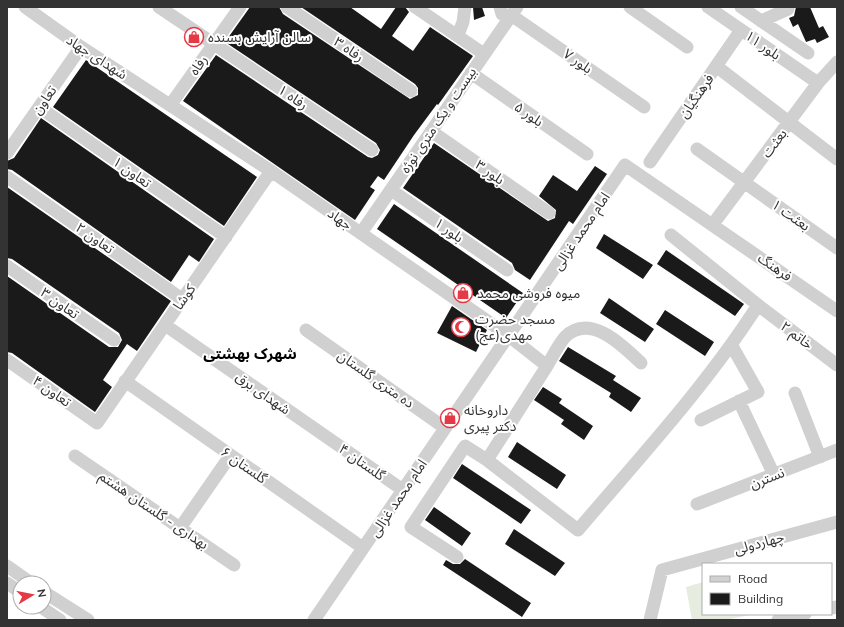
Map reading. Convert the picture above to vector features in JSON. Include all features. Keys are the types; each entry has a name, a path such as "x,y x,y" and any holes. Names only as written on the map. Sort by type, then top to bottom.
{"street":[{"name":"شهدای جهاد","path":"24,7 81,47 170,104"},
{"name":"رفاه ۱","path":"159,7 372,150"},
{"name":"رفاه","path":"170,104 240,7"},
{"name":"رفاه ۳","path":"287,7 411,91"},
{"path":"415,7 428,11 484,54"},
{"path":"458,35 463,22 465,7"},
{"path":"630,7 687,47"},
{"name":"بلور ۱۱","path":"708,7 818,83"},
{"path":"741,7 808,54"},
{"path":"761,21 788,9"},
{"name":"بیست و یک متری نوژه","path":"361,233 484,54 507,11"},
{"name":"بلور ۷","path":"507,11 644,107"},
{"name":"فرهنگیان","path":"650,162 741,30"},
{"name":"تعاون","path":"7,153 81,47"},
{"name":"بعثت","path":"713,224 818,83 837,62"},
{"path":"716,66 837,159"},
{"name":"بلور ۵","path":"471,73 588,154"},
{"name":"جهاد","path":"170,104 361,233 509,336 548,366"},
{"name":"تعاون ۱","path":"39,107 226,237"},
{"name":"بلور ۳","path":"431,131 549,213"},
{"name":"بعثت ۱","path":"697,149 837,248"},
{"name":"امام محمد غزالی","path":"314,620 626,165 713,224"},
{"name":"کوشا","path":"97,423 271,171"},
{"name":"تعاون ۲","path":"7,177 182,299"},
{"name":"بلور ۱","path":"391,190 507,270"},
{"name":"فرهنگ","path":"713,224 837,311"},
{"name":"خاتم ۲","path":"671,235 758,305 837,365"},
{"name":"تعاون ۳","path":"7,266 114,340"},
{"path":"457,558 411,527 465,446 487,460 569,525 578,530 732,346 758,305"},
{"name":"شهدای برق","path":"165,325 322,434"},
{"path":"487,460 566,336 579,329 593,329 618,342 641,363"},
{"name":"ده متری گلستان","path":"306,330 445,428"},
{"path":"701,420 758,392 732,346"},
{"name":"تعاون ۴","path":"7,360 97,423"},
{"name":"گلستان ۶","path":"126,381 230,456 363,548"},
{"path":"795,393 820,457"},
{"path":"739,401 774,476"},
{"name":"گلستان ۴","path":"322,434 403,490"},
{"name":"نسترن","path":"697,504 774,476 837,450"},
{"name":"بهداری - گلستان هشتم","path":"75,456 234,565"},
{"path":"180,528 230,456"},
{"name":"چهاردولی","path":"650,620 662,570 837,522"},
{"path":"7,566 20,575"},
{"path":"52,597 88,620"},
{"path":"778,620 800,615"}],"shaded area":[{"path":"702,582 702,615 749,615 726,620 692,620 686,587"}],"building":[{"path":"250,7 279,7 283,14 410,99 418,95 418,88 415,84 301,7 350,7 381,29 396,7 405,7 409,12 392,36 413,51 430,27 473,56 438,105 437,104 414,135 384,180 378,176 370,187 375,190 355,220 183,101 216,55 368,157 372,158 378,155 380,150 376,143 225,42"},
{"path":"473,7 482,7 485,16 474,20"},
{"path":"796,7 810,7 819,28 823,26 829,37 817,43 815,39 806,42 798,24 793,27 789,18 794,16"},
{"path":"86,60 257,177 224,226 53,107"},
{"path":"41,118 214,239 199,262 189,255 171,282 12,170 7,169 7,161 14,158"},
{"path":"434,143 548,221 555,218 556,210 539,196 553,175 577,191 595,166 607,174 573,224 569,221 530,280 515,270 512,263 403,188"},
{"path":"7,187 171,301 137,351 127,344 103,380 112,387 95,412 12,353 7,352 7,276 109,347 118,347 122,340 119,333 12,259 7,258"},
{"path":"394,204 523,293 506,318 377,229"},
{"path":"604,234 653,265 643,279 596,248"},
{"path":"666,250 744,304 735,316 657,264"},
{"path":"609,298 654,329 645,342 600,313"},
{"path":"452,306 487,330 476,352 437,333"},
{"path":"665,310 714,342 705,356 656,324"},
{"path":"568,347 616,376 613,380 641,398 631,412 609,397 611,393 559,361"},
{"path":"543,387 562,399 559,403 593,426 584,440 561,424 564,420 534,400"},
{"path":"517,442 566,475 557,489 508,457"},
{"path":"462,464 531,510 521,524 453,478"},
{"path":"434,507 471,533 462,546 425,520"},
{"path":"514,529 565,563 555,576 505,544"},
{"path":"465,559 531,603 522,617 443,565 446,560 453,564 460,564"}],"place":[{"name":"سالن آرایش بسنده","path":"194,37"},
{"name":"میوه فروشی محمد","path":"463,293"},
{"name":"مسجد حضرت مهدی(عج)","path":"461,327"},
{"name":"داروخانه دکتر پیری","path":"450,418"}],"district":[{"name":"شهرک بهشتی","path":"250,354"}]}
